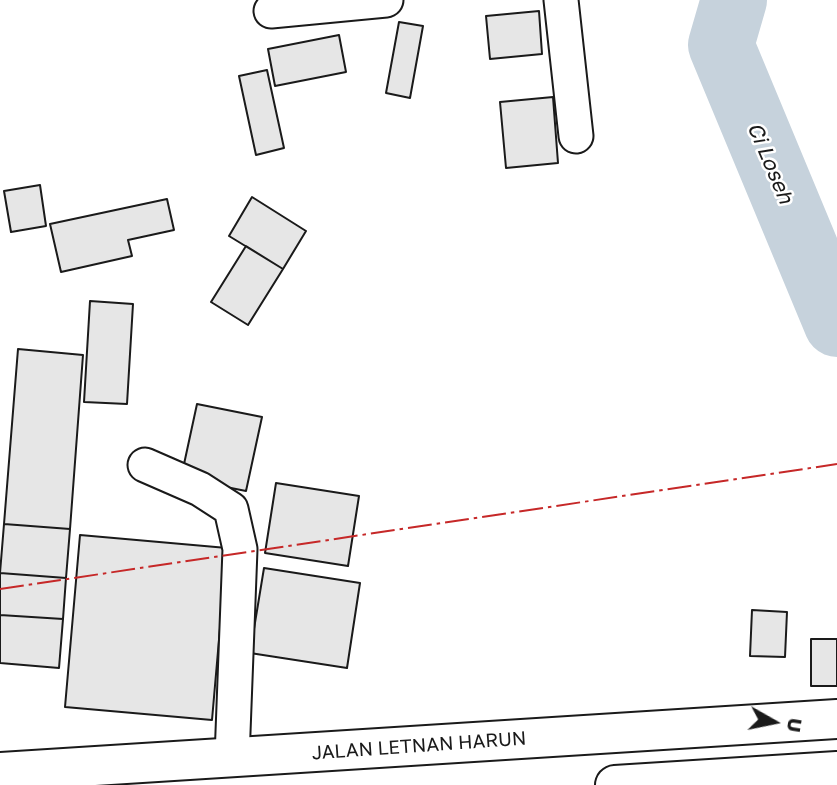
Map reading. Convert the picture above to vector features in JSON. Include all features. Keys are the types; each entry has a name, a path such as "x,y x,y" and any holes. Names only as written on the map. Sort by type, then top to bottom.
{"main road":[{"name":"JALAN LETNAN HARUN","path":"0,772 837,719"},
{"path":"615,785 837,771"}],"street":[{"path":"271,11 386,0"},
{"path":"561,0 576,136"},
{"path":"145,465 200,489 231,509 240,549 232,758"}],"building":[{"path":"539,11 542,54 490,59 486,16"},
{"path":"399,22 423,26 410,98 386,93"},
{"path":"339,35 346,72 275,86 268,49"},
{"path":"267,70 284,148 256,155 239,76"},
{"path":"553,97 558,163 506,168 500,102"},
{"path":"40,185 46,226 11,232 4,191"},
{"path":"252,197 306,231 283,269 229,236"},
{"path":"167,199 174,230 128,240 132,256 61,272 50,224"},
{"path":"246,246 283,269 248,325 211,302"},
{"path":"90,301 133,304 127,404 84,402"},
{"path":"18,349 83,355 70,529 4,524"},
{"path":"197,404 262,417 246,491 181,478"},
{"path":"276,483 359,496 348,566 265,553"},
{"path":"4,524 70,529 66,578 0,573"},
{"path":"80,535 227,548 212,720 65,707"},
{"path":"264,568 360,583 347,668 250,653"},
{"path":"0,573 66,578 63,619 0,615"},
{"path":"752,610 787,612 785,657 750,656"},
{"path":"0,615 63,619 59,668 0,663"},
{"path":"811,639 837,639 837,686 811,686"}],"waterway":[{"name":"Ci Loseh","path":"734,0 721,45 837,324"}],"power":[{"path":"0,589 837,464"}]}
